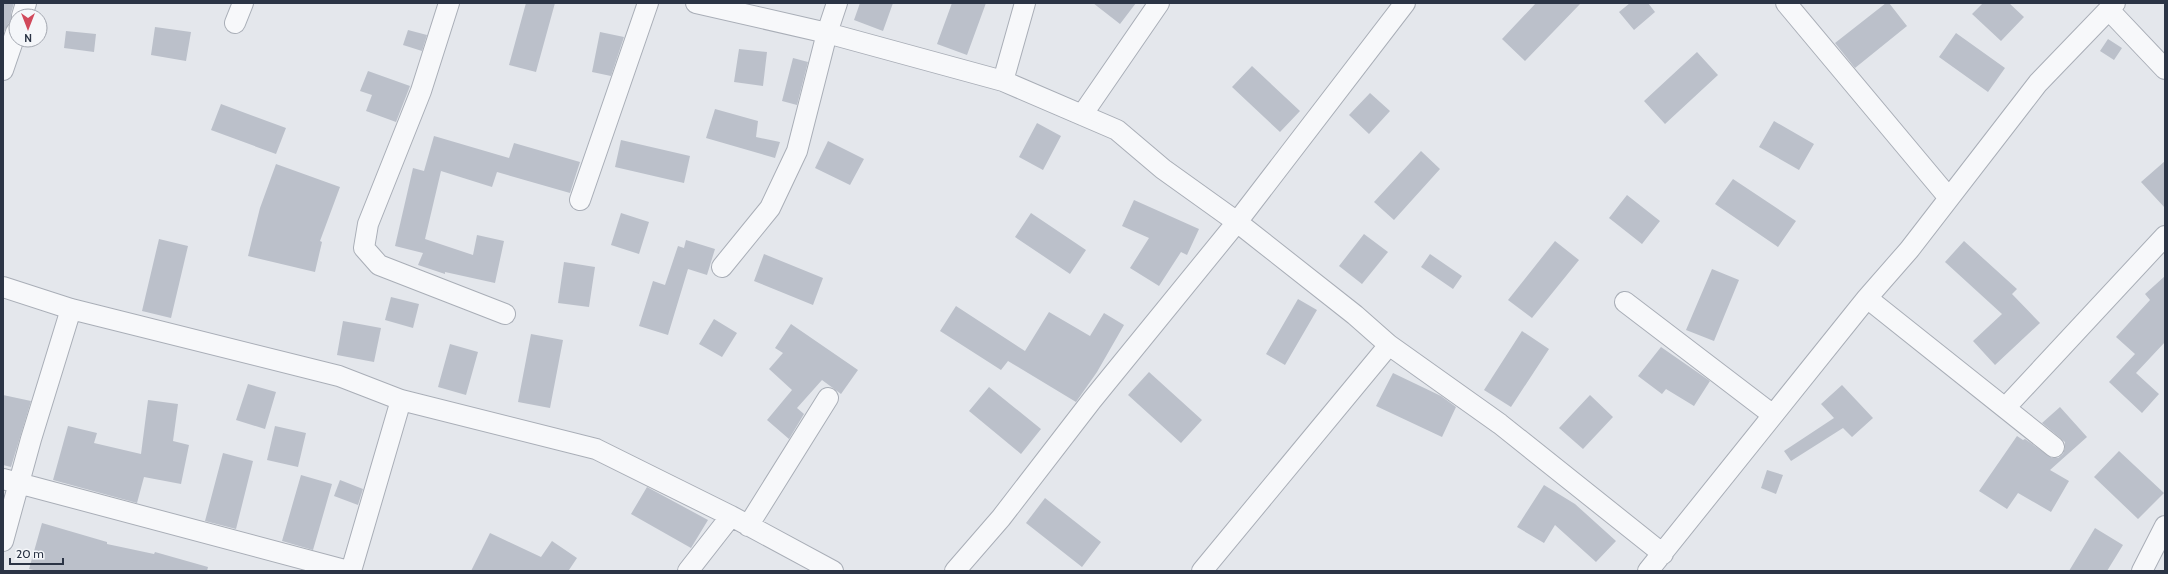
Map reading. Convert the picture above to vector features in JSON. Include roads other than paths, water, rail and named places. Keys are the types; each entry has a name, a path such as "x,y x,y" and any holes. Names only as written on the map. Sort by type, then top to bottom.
{"street":[{"path":"235,23 243,3"},
{"path":"449,3 421,91 368,224 364,248 378,265 505,314"},
{"path":"580,200 648,3"},
{"path":"696,3 827,32 1003,81 1117,130 1163,169 1237,222 1355,315 1389,345 1500,424 1663,554"},
{"path":"722,266 770,208 797,150 827,32 837,3"},
{"path":"1003,81 1025,3"},
{"path":"1082,115 1160,3"},
{"path":"955,571 1001,518 1092,400 1237,222 1405,3"},
{"path":"1786,3 1949,198"},
{"path":"1648,571 1867,298 1909,250 2038,83 2112,7 2165,69"},
{"path":"3,70 11,48"},
{"path":"2005,408 2165,236"},
{"path":"3,288 71,309 340,376 401,400 596,449 731,516 833,571"},
{"path":"1867,298 2054,447"},
{"path":"1625,302 1773,415"},
{"path":"3,541 11,481 30,439 71,309"},
{"path":"1202,571 1389,345"},
{"path":"748,526 828,398"},
{"path":"11,481 349,571 401,400"},
{"path":"688,571 731,516"},
{"path":"2142,571 2165,526"}]}
